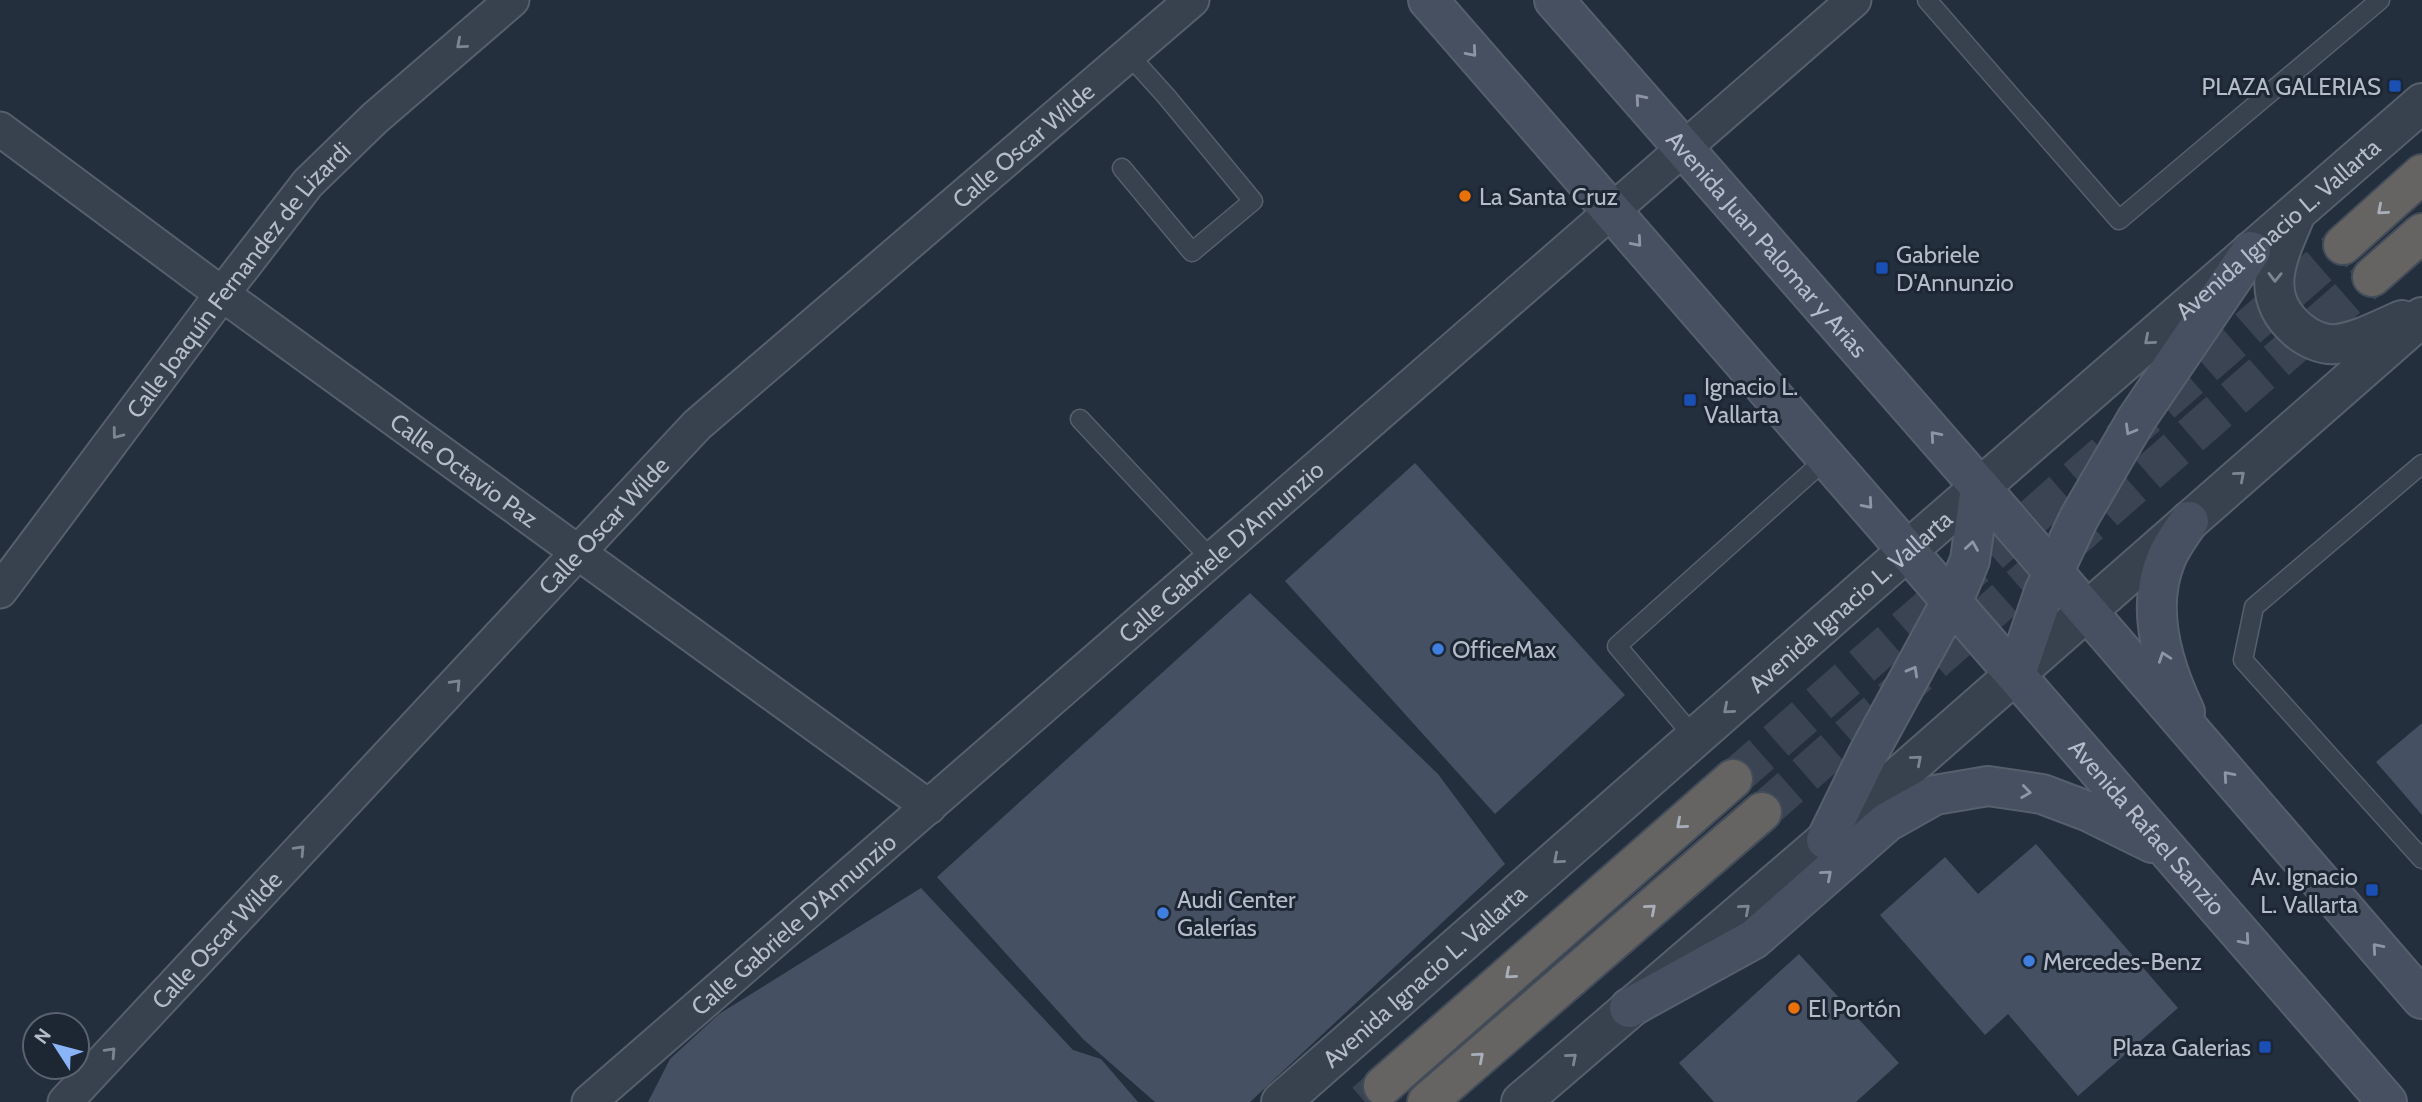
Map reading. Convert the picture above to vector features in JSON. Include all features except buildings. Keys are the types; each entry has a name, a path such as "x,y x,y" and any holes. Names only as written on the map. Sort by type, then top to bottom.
{"highway":[{"path":"2343,245 2422,174"},
{"path":"2372,277 2422,233"},
{"path":"1383,1086 1733,779"},
{"path":"1427,1102 1762,812"}],"main road":[{"path":"1427,0 1908,550"},
{"name":"Avenida Juan Palomar y Arias","path":"1554,0 1980,488"},
{"path":"2016,674 2053,574 2079,519 2136,419 2251,251"},
{"path":"1980,488 2422,999"},
{"path":"1826,840 1869,752 1952,600 1970,560 1980,488"},
{"path":"2189,522 2166,559 2156,602 2160,645 2176,695 2199,743"},
{"name":"Avenida Rafael Sanzio","path":"1908,550 2387,1102"},
{"path":"1629,1009 1754,939 1887,822 1935,795 1988,786 2042,794 2087,811 2168,851"}],"street":[{"name":"Calle Joaquín Fernandez de Lizardi","path":"0,592 308,183 375,118 512,0"},
{"name":"Calle Oscar Wilde","path":"65,1102 698,425 1192,0"},
{"name":"Calle Gabriele D'Annunzio","path":"589,1102 1854,0"},
{"name":"Avenida Ignacio L. Vallarta","path":"1281,1102 1316,1085 1695,738 2422,103"},
{"name":"Calle Octavio Paz","path":"0,129 222,294 929,807"},
{"path":"2296,212 2276,262 2275,294 2285,319 2307,338 2334,345 2361,338 2422,312"},
{"path":"1521,1102 1826,840 2422,317"}],"lane":[{"path":"1927,0 2119,220 2380,0"},
{"path":"1122,169 1192,252 1253,201 1129,55"},
{"path":"1080,419 1212,560"},
{"path":"1695,738 1617,646 1828,458"},
{"path":"2422,464 2255,607 2243,660 2422,859"}],"tunnel":[{"path":"1733,779 2343,245"},
{"path":"1762,812 2372,277"},
{"path":"1365,1102 1383,1086"}],"place":[{"name":"PLAZA GALERIAS","path":"2395,86"},
{"name":"La Santa Cruz","path":"1465,196"},
{"name":"Gabriele D'Annunzio","path":"1882,268"},
{"name":"Ignacio L. Vallarta","path":"1690,400"},
{"name":"OfficeMax","path":"1438,649"},
{"name":"Av. Ignacio L. Vallarta","path":"2372,890"},
{"name":"Audi Center Galerías","path":"1163,913"},
{"name":"Mercedes-Benz","path":"2029,961"},
{"name":"El Portón","path":"1794,1008"},
{"name":"Plaza Galerias","path":"2265,1047"}]}
